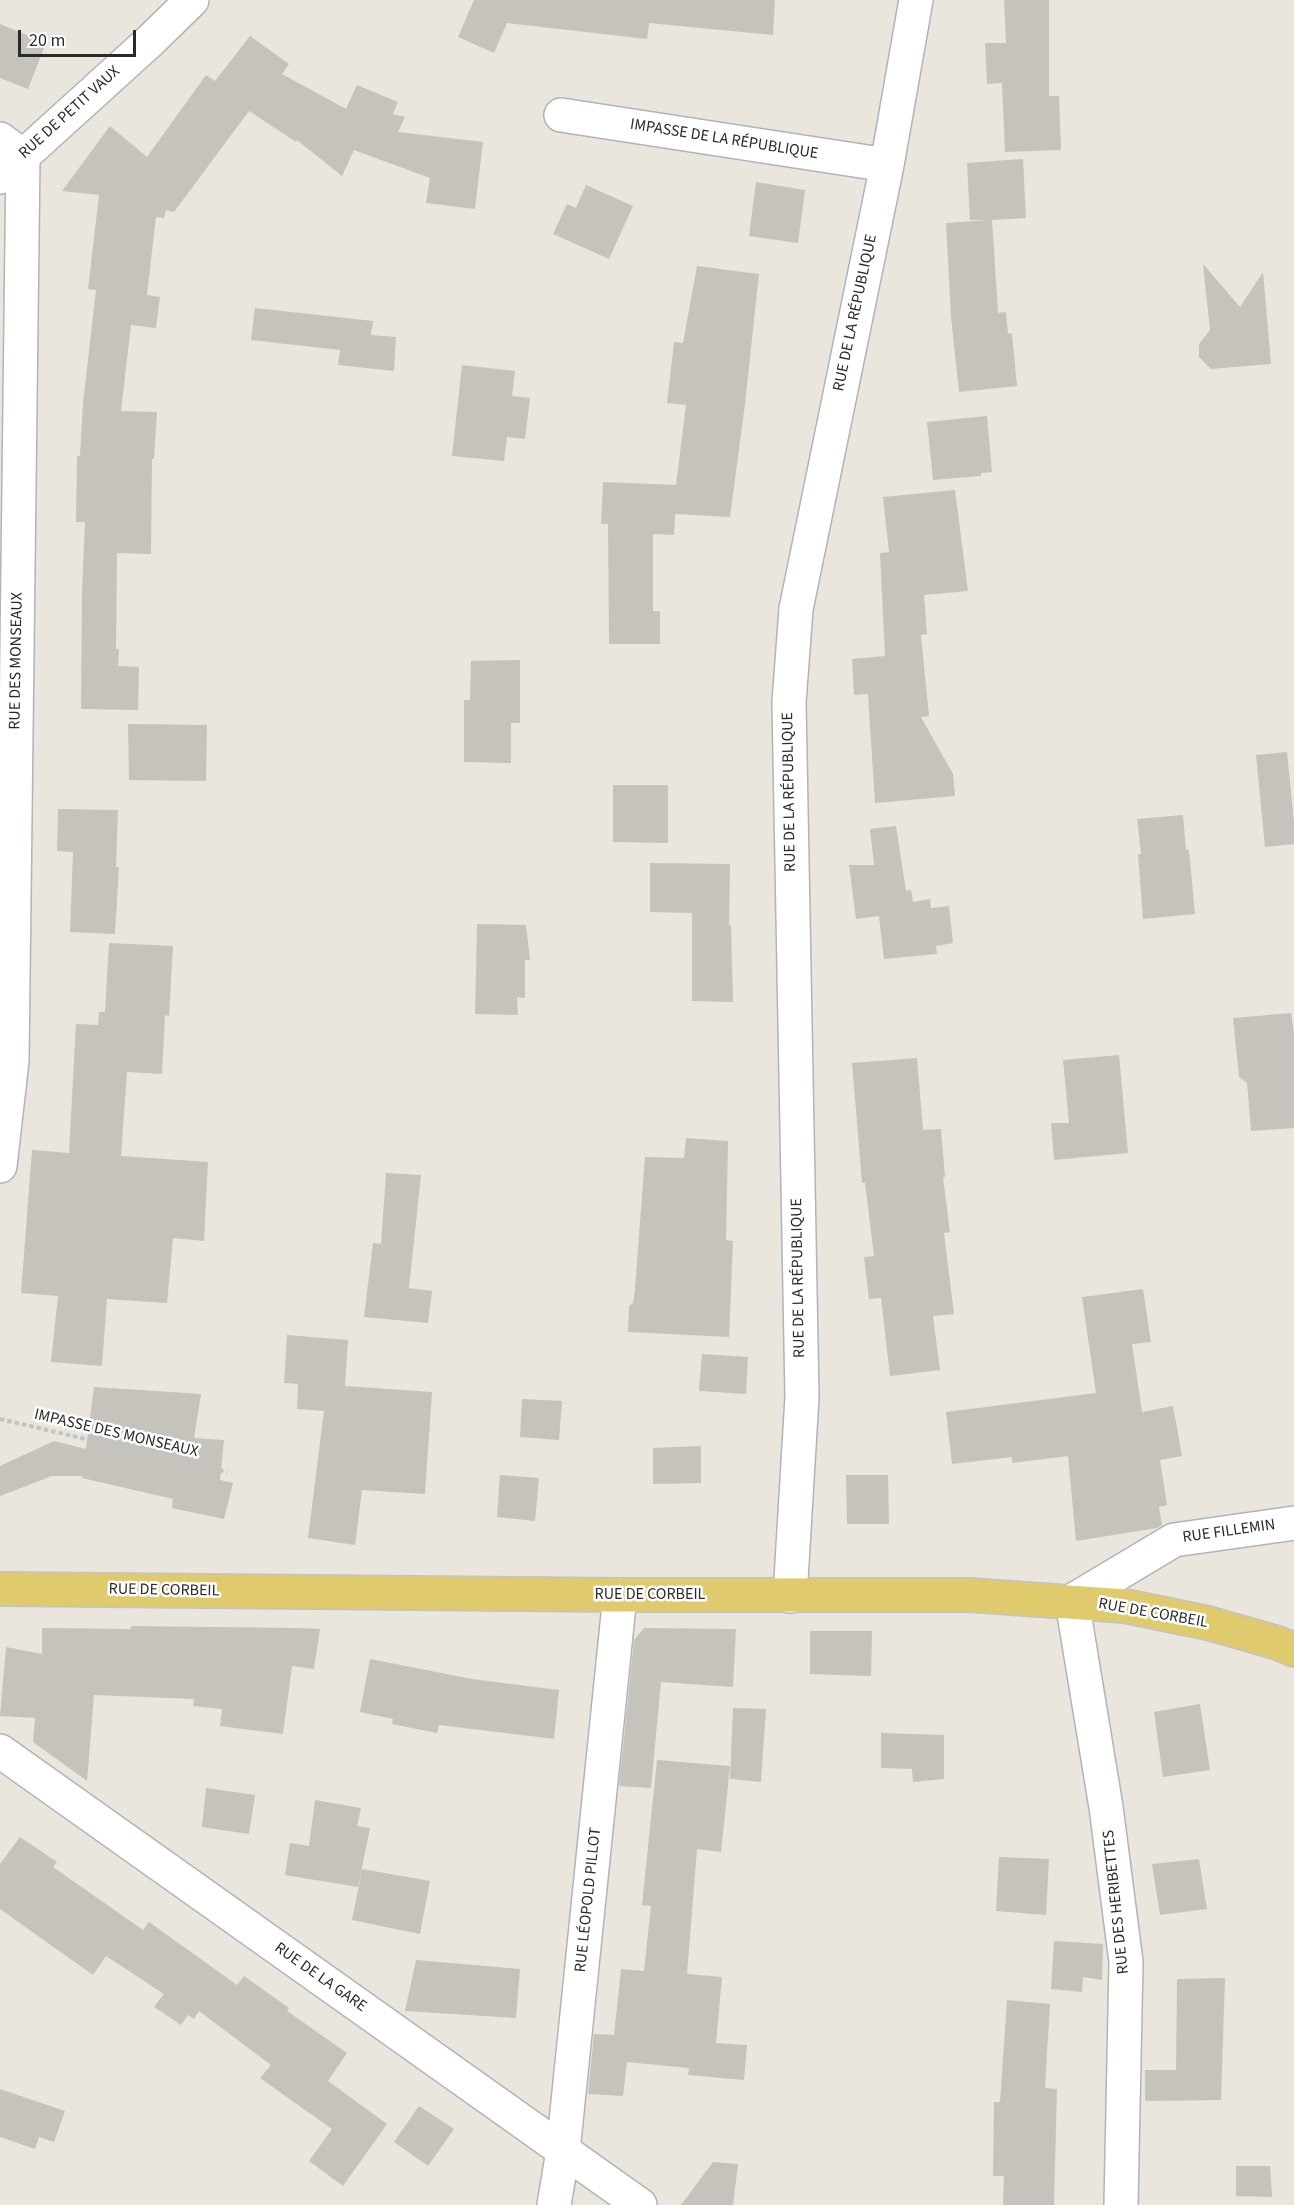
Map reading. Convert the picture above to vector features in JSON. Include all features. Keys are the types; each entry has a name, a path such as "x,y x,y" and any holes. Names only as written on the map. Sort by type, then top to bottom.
{"main road":[{"name":"RUE DE CORBEIL","path":"0,1589 620,1595 969,1595 1125,1606 1208,1623 1278,1643 1294,1650"}],"street":[{"name":"RUE DE PETIT VAUX","path":"8,157 150,41 192,0"},
{"name":"RUE DE LA RÉPUBLIQUE","path":"790,1596 802,1397 789,702 796,609 886,165 916,0"},
{"name":"IMPASSE DE LA RÉPUBLIQUE","path":"561,115 886,165"},
{"name":"RUE DES MONSEAUX","path":"0,1166 12,1061 8,157"},
{"name":"RUE FILLEMIN","path":"1072,1601 1174,1540 1294,1523"},
{"name":"RUE LÉOPOLD PILLOT","path":"554,2205 563,2151 620,1595"},
{"name":"RUE DES HERIBETTES","path":"1072,1601 1106,1807 1126,1962 1121,2205"},
{"name":"RUE DE LA GARE","path":"0,1751 640,2205"}],"path":[{"name":"IMPASSE DES MONSEAUX","path":"0,1419 227,1472"}],"building":[{"path":"474,0 775,0 773,35 649,23 647,39 507,23 494,53 458,37"},
{"path":"1004,0 1049,0 1049,96 1059,96 1061,150 1005,152 1002,83 987,84 985,43 1006,43"},
{"path":"0,24 46,43 28,89 0,78"},
{"path":"250,36 289,64 282,74 346,109 357,85 398,102 393,114 405,117 398,132 483,142 475,209 426,203 430,178 354,150 342,176 297,140 296,142 249,111 174,212 166,210 164,218 156,217 147,295 160,297 156,328 131,325 121,411 157,412 154,459 152,459 151,554 117,553 116,649 119,649 118,666 139,667 138,710 81,709 85,522 76,522 77,456 80,456 83,403 96,290 88,289 99,195 62,191 110,126 147,157 206,75 215,81"},
{"path":"1023,159 1026,218 992,220 998,313 1006,312 1008,333 1012,334 1017,386 959,392 951,317 946,223 989,220 970,220 967,163"},
{"path":"756,182 805,190 798,243 749,236"},
{"path":"586,185 633,206 609,259 553,234 567,204 576,208"},
{"path":"1203,264 1240,307 1263,272 1271,364 1211,369 1199,357 1199,344 1210,330"},
{"path":"697,266 759,274 730,517 675,514 674,535 653,534 653,611 660,611 660,644 609,644 608,524 601,524 603,482 676,485 686,405 667,403 674,342 683,343"},
{"path":"255,308 373,321 371,335 396,337 394,371 338,365 340,350 251,340"},
{"path":"462,365 515,371 512,396 530,398 525,439 507,437 504,461 452,456"},
{"path":"987,416 992,472 981,473 981,476 933,480 927,422"},
{"path":"955,490 968,591 924,595 927,634 921,635 929,716 921,717 953,774 955,796 875,803 868,694 854,695 852,659 885,656 880,553 889,552 883,497"},
{"path":"520,660 520,723 511,723 511,763 464,762 464,700 470,700 471,661"},
{"path":"128,724 207,725 206,781 129,780"},
{"path":"1287,752 1294,844 1265,847 1256,755"},
{"path":"613,785 668,785 668,843 613,842"},
{"path":"58,809 118,810 116,867 119,867 115,934 70,932 73,852 57,851"},
{"path":"1183,815 1195,914 1143,919 1138,854 1141,854 1137,819"},
{"path":"896,826 906,891 911,890 913,902 930,899 931,908 949,906 953,943 936,946 937,954 884,959 879,916 856,919 849,865 874,865 870,829"},
{"path":"650,863 730,864 729,925 731,925 733,1002 692,1001 692,913 650,912"},
{"path":"477,924 526,925 530,960 525,960 525,998 517,997 518,1015 475,1014"},
{"path":"109,943 173,946 169,1016 165,1015 162,1074 127,1072 121,1156 208,1162 204,1241 173,1238 167,1303 107,1299 102,1366 51,1362 58,1296 21,1293 32,1150 69,1153 76,1024 98,1025 99,1012 105,1012"},
{"path":"1291,1013 1294,1034 1294,1128 1251,1131 1247,1083 1239,1077 1233,1018"},
{"path":"1119,1055 1128,1153 1054,1160 1051,1123 1069,1123 1063,1060"},
{"path":"917,1058 923,1130 941,1129 945,1177 943,1177 950,1232 944,1233 954,1314 933,1316 940,1370 890,1376 881,1298 869,1299 864,1257 874,1256 865,1183 862,1183 852,1063"},
{"path":"686,1138 728,1141 726,1240 733,1241 729,1337 628,1332 629,1306 633,1303 635,1289 645,1157 684,1158"},
{"path":"386,1173 421,1175 409,1288 432,1291 428,1323 364,1317 373,1243 381,1244"},
{"path":"1143,1289 1151,1342 1132,1344 1142,1412 1173,1406 1182,1456 1160,1460 1167,1505 1159,1507 1162,1525 1157,1528 1076,1541 1068,1456 1012,1463 1012,1457 952,1464 946,1412 1096,1393 1082,1297"},
{"path":"287,1335 348,1340 345,1386 432,1392 425,1494 362,1490 355,1545 308,1538 324,1411 297,1409 298,1384 284,1383"},
{"path":"702,1354 748,1357 746,1394 699,1391"},
{"path":"94,1387 201,1394 194,1438 224,1440 220,1480 233,1483 224,1519 172,1508 173,1499 82,1478 82,1476 52,1476 0,1496 0,1466 54,1441 86,1449"},
{"path":"522,1399 562,1401 559,1440 520,1437"},
{"path":"701,1446 701,1483 653,1484 653,1448"},
{"path":"500,1475 539,1478 535,1521 497,1517"},
{"path":"846,1475 888,1475 889,1524 847,1524"},
{"path":"131,1626 320,1629 314,1669 292,1666 283,1734 220,1726 222,1709 193,1706 194,1699 94,1695 87,1781 33,1742 35,1718 0,1716 6,1647 42,1654 42,1628 131,1629"},
{"path":"644,1628 736,1629 733,1687 661,1682 651,1788 619,1786 634,1640"},
{"path":"810,1631 872,1631 871,1676 810,1674"},
{"path":"370,1659 472,1679 559,1690 554,1739 439,1725 437,1733 392,1724 393,1719 360,1712"},
{"path":"1200,1704 1210,1770 1163,1777 1154,1712"},
{"path":"733,1708 766,1709 761,1782 730,1779"},
{"path":"881,1733 944,1735 944,1779 913,1782 912,1769 881,1768"},
{"path":"657,1760 730,1766 721,1852 697,1849 687,1974 722,1977 716,2043 747,2045 744,2080 688,2075 689,2068 627,2062 623,2096 588,2094 594,2034 614,2035 621,1969 644,1971 651,1906 642,1905"},
{"path":"206,1788 255,1795 249,1834 202,1827"},
{"path":"315,1800 361,1808 357,1826 370,1828 358,1887 285,1875 290,1843 309,1846"},
{"path":"20,1837 57,1862 53,1867 143,1930 149,1922 237,1985 244,1976 289,2008 287,2011 347,2053 328,2081 387,2124 343,2186 309,2161 332,2129 260,2078 271,2065 199,2011 194,2019 188,2015 181,2025 154,2007 164,1994 106,1956 93,1975 0,1909 0,1864"},
{"path":"999,1857 1049,1859 1046,1915 996,1911"},
{"path":"1199,1859 1207,1909 1160,1915 1152,1864"},
{"path":"362,1869 430,1881 420,1934 352,1920"},
{"path":"1054,1941 1103,1944 1102,1980 1083,1977 1082,1992 1051,1989"},
{"path":"416,1960 520,1969 516,2018 405,2011"},
{"path":"1225,1978 1221,2100 1145,2101 1145,2070 1176,2070 1177,1979"},
{"path":"1007,2000 1050,2004 1045,2088 1057,2089 1054,2205 1003,2205 1004,2176 993,2176 994,2102 1000,2102"},
{"path":"0,2089 65,2111 54,2142 39,2137 35,2149 0,2137"},
{"path":"419,2106 454,2129 428,2166 394,2142"},
{"path":"713,2162 738,2164 733,2205 681,2205"},
{"path":"1236,2166 1270,2166 1272,2197 1236,2196"}]}
